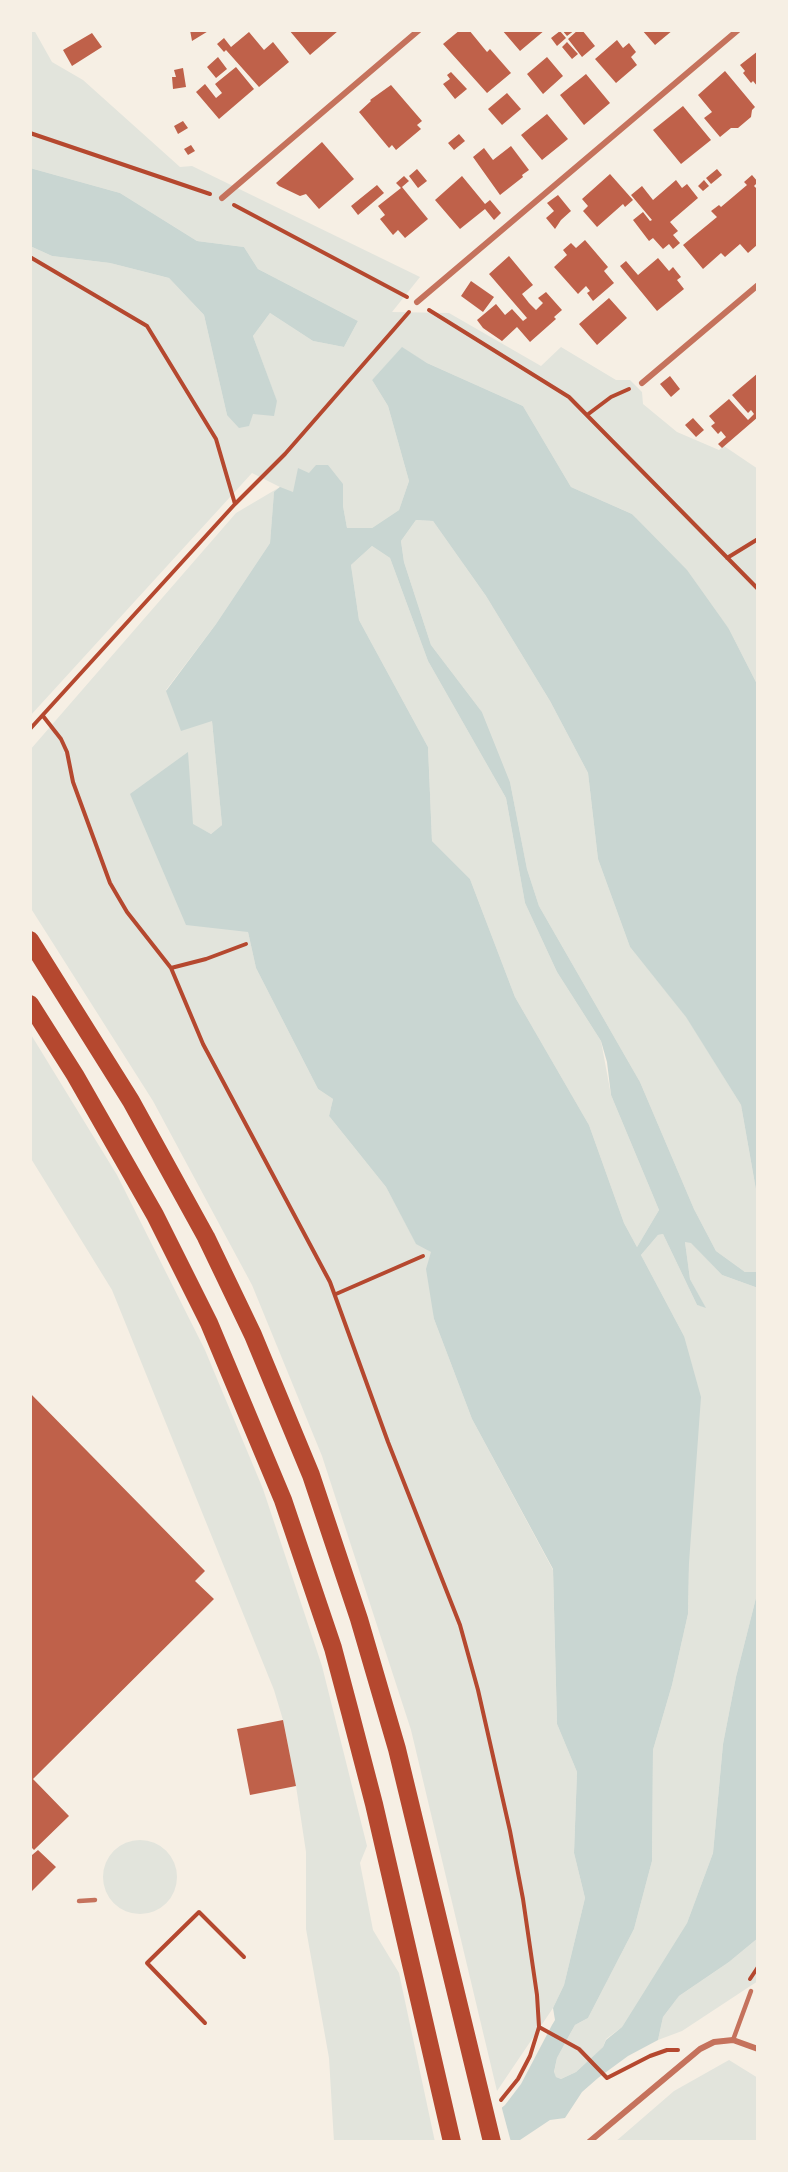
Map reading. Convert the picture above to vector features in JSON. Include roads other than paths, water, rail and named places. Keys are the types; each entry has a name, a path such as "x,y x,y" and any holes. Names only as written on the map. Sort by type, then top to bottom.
{"highway":[{"path":"30,940 131,1101 206,1237 253,1335 311,1475 356,1609 397,1749 492,2142"},
{"path":"30,1004 75,1075 155,1215 213,1334 283,1500 330,1638 350,1712 451,2136"}],"street":[{"path":"222,198 420,30"},
{"path":"417,302 738,30"},
{"path":"642,383 758,285"},
{"path":"589,2142 700,2049 714,2042 733,2040 758,2049"}],"lane":[{"path":"79,1901 95,1900"},
{"path":"733,2040 751,1991"}]}
